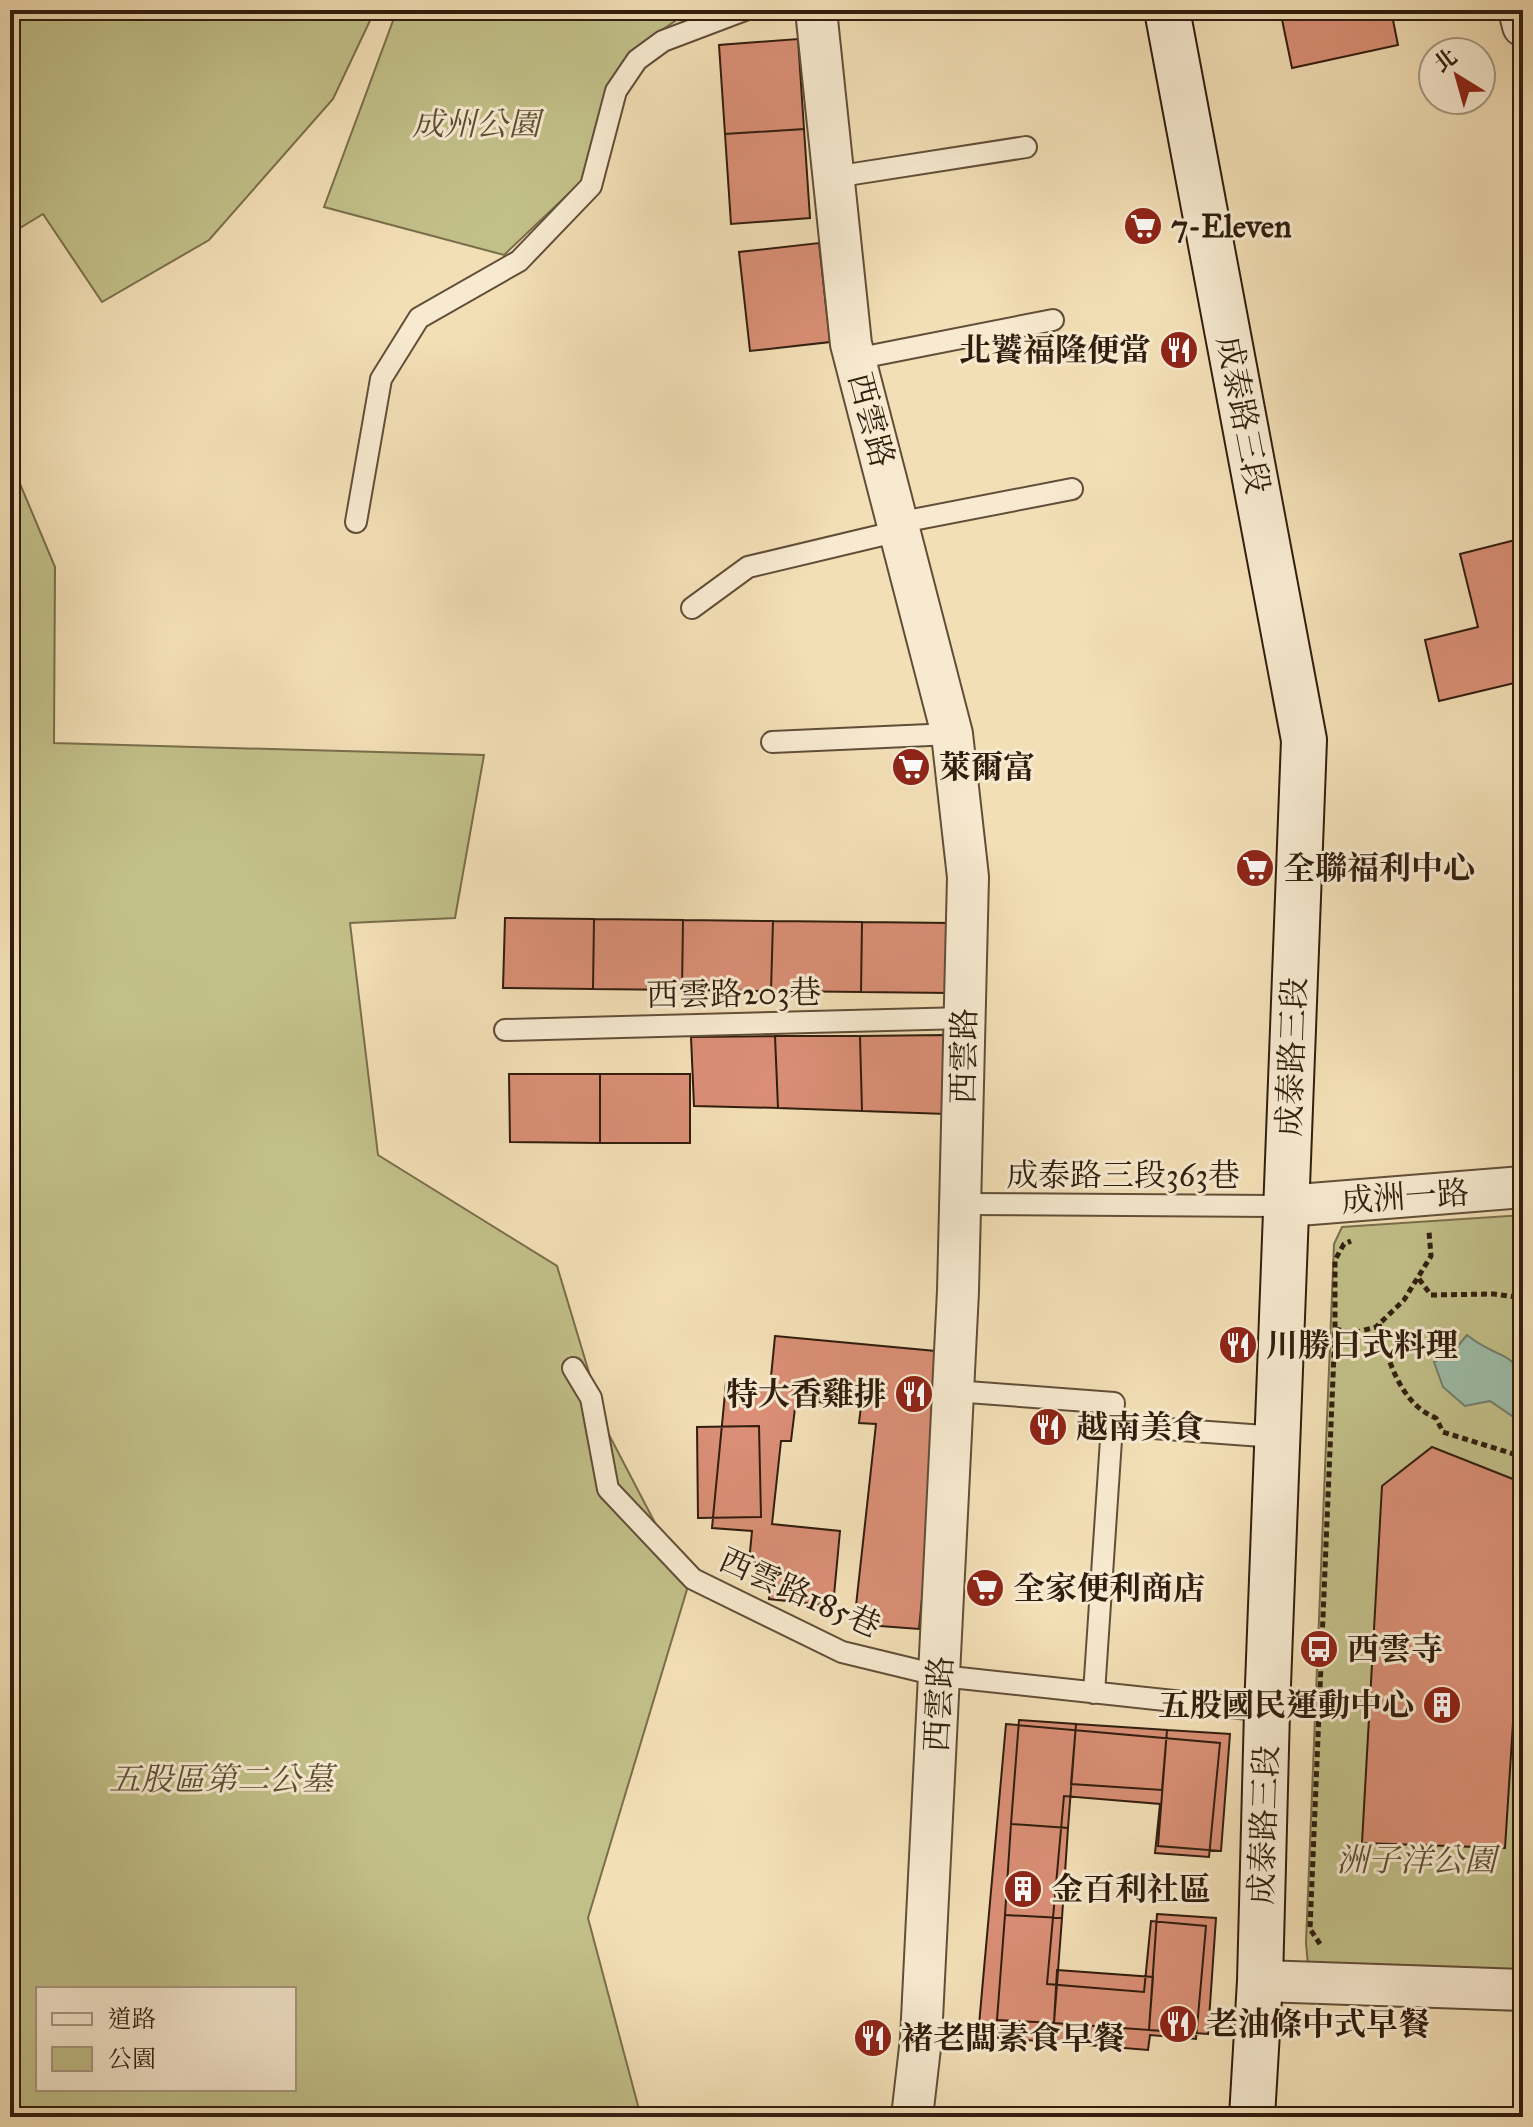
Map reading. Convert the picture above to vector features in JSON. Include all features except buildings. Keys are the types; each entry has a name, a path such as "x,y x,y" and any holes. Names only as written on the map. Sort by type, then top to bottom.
{"main road":[{"name":"成泰路三段","path":"1167,10 1304,740 1267,1711 1260,1981 1252,2117"}],"street":[{"name":"西雲路","path":"816,10 851,344 952,734 968,877 954,1391 921,2039 912,2117"},
{"path":"1519,10 1523,26"},
{"name":"成洲一路","path":"1286,1206 1523,1187"},
{"path":"1260,1981 1523,1990"}],"lane":[{"path":"356,522 381,379 419,318 519,261 591,186 616,91 637,60 663,41 745,10"},
{"path":"834,177 1026,147"},
{"path":"855,359 1053,320"},
{"path":"692,608 748,567 898,527 1072,489"},
{"path":"772,742 952,734"},
{"name":"西雲路203巷","path":"505,1030 965,1018"},
{"name":"成泰路三段363巷","path":"960,1204 1286,1206"},
{"name":"西雲路185巷","path":"573,1368 591,1398 608,1489 693,1579 842,1652 941,1676 1267,1711"},
{"path":"954,1391 1114,1403 1094,1693"},
{"path":"1112,1425 1277,1437"}],"path":[{"path":"1335,1329 1353,1333 1376,1327 1404,1300 1419,1279 1431,1256 1429,1231 1444,1231"},
{"path":"1328,1949 1320,1944 1310,1929 1335,1329 1335,1260 1344,1244 1355,1239"},
{"path":"1419,1279 1431,1295 1494,1294 1523,1298"},
{"path":"1379,1324 1388,1361 1421,1412 1436,1418 1443,1432 1523,1457"}],"green space":[{"path":"10,10 375,10 333,99 209,240 102,302 43,214 10,234"},
{"name":"成州公園","path":"397,10 691,10 633,50 608,91 581,182 504,255 324,207"},
{"name":"五股區第二公墓","path":"10,460 55,567 54,743 484,755 455,918 350,923 378,1155 557,1266 606,1429 688,1586 588,1918 641,2117 10,2117"},
{"name":"洲子洋公園","path":"1523,1215 1523,1971 1308,1965 1306,1943 1334,1244 1342,1227"}],"shaded area":[{"path":"1467,1335 1513,1363 1522,1385 1523,1418 1515,1418 1490,1401 1465,1406 1443,1387 1434,1362 1453,1352"}],"place":[{"name":"7-Eleven","path":"1143,226"},
{"name":"北饕福隆便當","path":"1179,350"},
{"name":"萊爾富","path":"911,767"},
{"name":"全聯福利中心","path":"1255,868"},
{"name":"川勝日式料理","path":"1238,1345"},
{"name":"特大香雞排","path":"914,1394"},
{"name":"越南美食","path":"1048,1427"},
{"name":"全家便利商店","path":"985,1588"},
{"name":"西雲寺","path":"1319,1649"},
{"name":"五股國民運動中心","path":"1442,1705"},
{"name":"金百利社區","path":"1023,1889"},
{"name":"老油條中式早餐","path":"1178,2024"},
{"name":"褚老闆素食早餐","path":"873,2038"}]}
